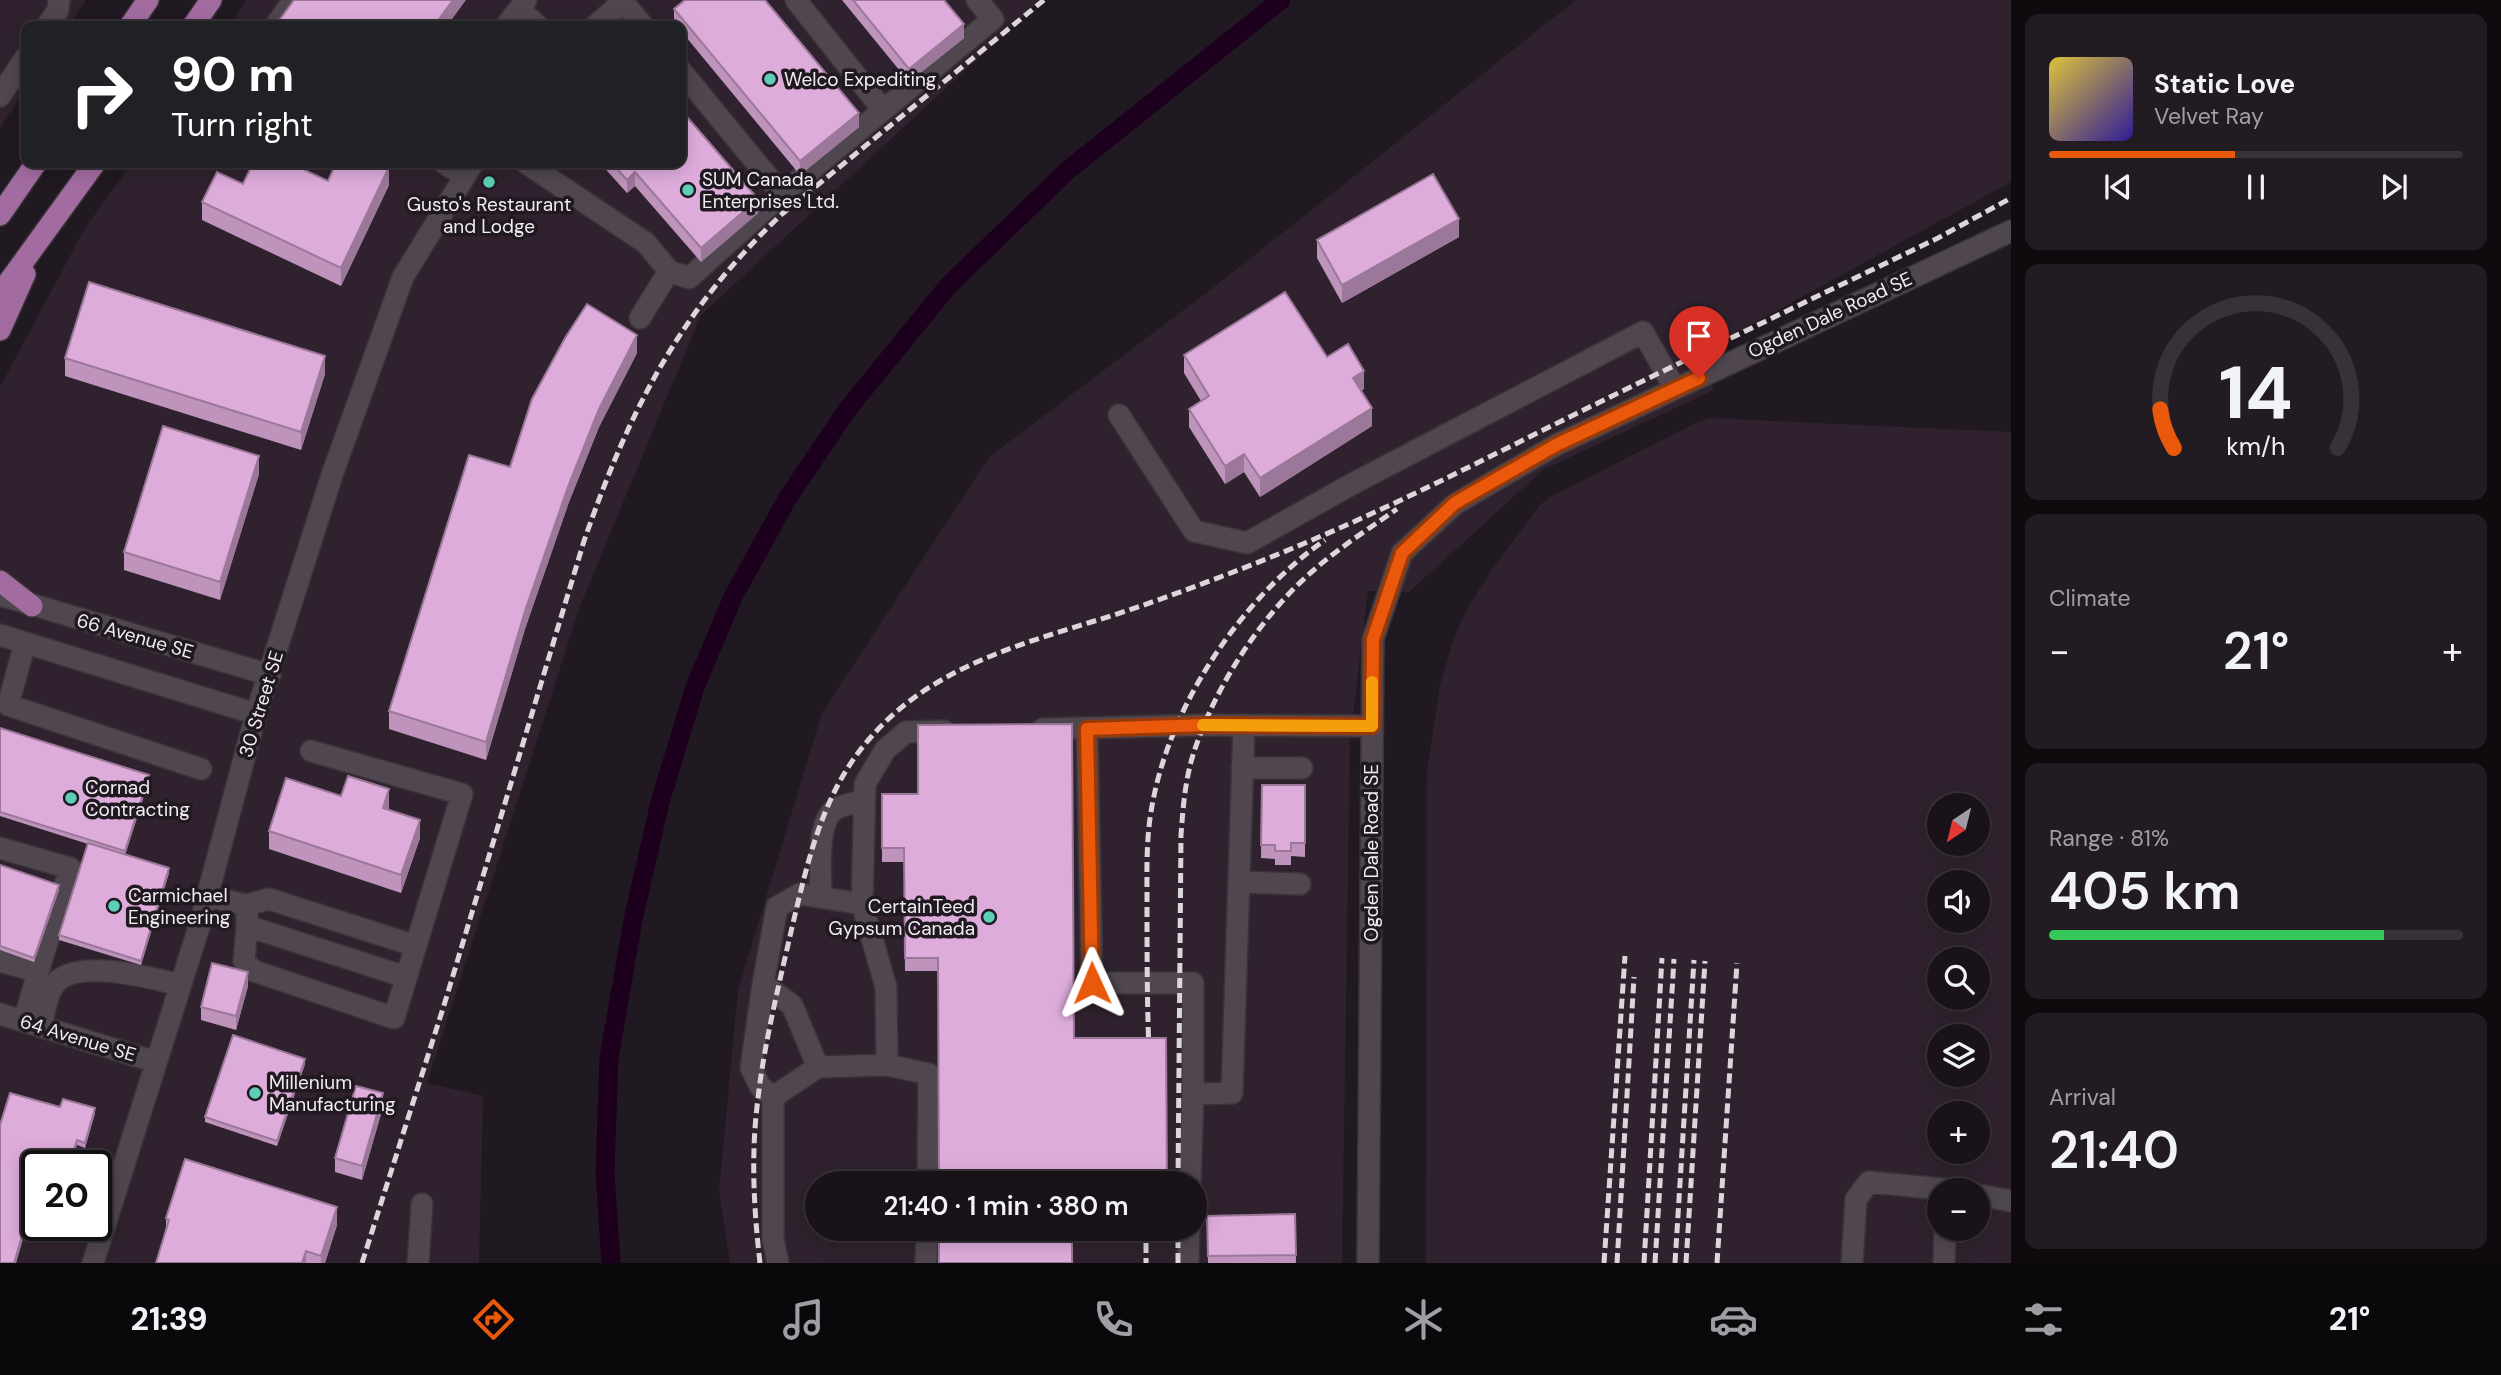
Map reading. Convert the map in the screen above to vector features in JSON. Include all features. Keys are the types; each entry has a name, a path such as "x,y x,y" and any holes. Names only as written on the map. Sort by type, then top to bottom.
{"main road":[{"path":"133,21 148,0"},
{"path":"196,21 211,0"},
{"path":"0,215 33,168"},
{"path":"0,294 92,168"},
{"path":"0,330 38,242"},
{"path":"0,581 32,607"}],"street":[{"path":"50,21 58,10 59,0"},
{"path":"279,21 294,0"},
{"path":"796,0 883,110"},
{"path":"534,168 646,243 669,271 689,278 782,194 993,19 977,0"},
{"path":"601,21 624,1 639,21"},
{"path":"510,21 523,4 535,21"},
{"path":"0,96 21,64"},
{"path":"686,77 782,194"},
{"name":"30 Street SE","path":"93,1263 207,896 256,714 331,475 403,277 469,169"},
{"name":"Ogden Dale Road SE","path":"1368,1263 1373,639 1402,553 1455,503 1556,445 2011,231"},
{"path":"640,318 669,271"},
{"path":"1119,415 1194,531 1247,543 1354,483 1643,332 1675,389"},
{"name":"66 Avenue SE","path":"0,595 32,607 270,675"},
{"name":"66 Avenue SE","path":"0,635 256,714"},
{"path":"25,643 4,704 201,769"},
{"path":"1193,1094 1232,1093 1244,725"},
{"path":"1017,730 1244,725 1372,726"},
{"path":"1087,729 1092,983 1193,983 1190,1171"},
{"path":"887,1065 886,987 862,904 865,784 886,750 906,732 962,731"},
{"path":"311,751 462,794 416,946 406,977 394,1018 254,971 244,961 247,916 269,899 416,946"},
{"path":"1242,768 1302,768"},
{"path":"821,898 821,843 826,820 834,809 864,800"},
{"path":"0,848 70,869 38,972 32,1024"},
{"path":"1239,882 1300,884"},
{"path":"778,1263 773,1239 773,1097 760,1086 751,1068 777,907 800,894 862,904"},
{"path":"207,896 247,916 406,977"},
{"path":"0,961 38,972"},
{"path":"32,1024 52,987 72,975 117,971 180,985"},
{"path":"763,984 792,1005 818,1067"},
{"name":"64 Avenue SE","path":"0,1014 156,1062"},
{"path":"773,1097 818,1067 887,1065 929,1074 928,1171"},
{"path":"1852,1263 1856,1199 1869,1182 1927,1188"},
{"path":"1990,1197 2011,1201"},
{"path":"418,1263 422,1204"},
{"path":"926,1263 927,1241"},
{"path":"1188,1263 1189,1241"},
{"path":"1944,1263 1945,1241"}],"shaded area":[{"path":"0,0 86,0 71,21 21,21 21,96 0,128"},
{"path":"247,0 1041,0 701,315 580,606 427,1083 483,1096 479,1263 0,1263 0,387 85,228 128,168 686,168 686,21 232,21"},
{"path":"1576,0 2011,0 2011,182 1696,355 1714,390 1543,470 1409,592 1368,591 1350,739 1342,1263 730,1263 719,1191 738,990 822,713 990,456 1222,281"},
{"path":"1711,418 2011,432 2011,1263 1426,1263 1427,772 1440,685 1454,638 1468,607 1493,568 1541,504 1553,495"}],"building":[{"path":"294,0 453,0 438,21 279,21"},
{"name":"Welco Expediting","path":"685,0 765,0 859,113 800,161 674,9"},
{"name":"Welco Expediting","path":"853,0 944,0 964,24 909,69"},
{"name":"SUM Canada Enterprises Ltd.","path":"686,116 758,199 701,248 635,172 627,180 616,168 686,168"},
{"path":"251,168 301,168 328,181 334,168 389,168 341,268 202,202 217,172 243,184"},
{"path":"1433,174 1459,219 1342,285 1317,240"},
{"path":"89,282 325,356 301,432 65,358"},
{"path":"1285,292 1327,357 1348,344 1364,371 1353,378 1372,408 1260,478 1244,454 1225,466 1189,409 1209,396 1184,355"},
{"path":"587,304 637,335 599,409 569,484 525,611 486,742 389,711 469,455 510,467 532,399"},
{"path":"163,426 259,456 220,582 124,552"},
{"name":"CertainTeed Gypsum Canada","path":"1072,724 1074,1038 1166,1038 1167,1171 939,1171 938,958 905,958 904,848 882,848 882,794 918,794 918,725"},
{"name":"Cornad Contracting","path":"0,728 149,775 125,851 0,812"},
{"path":"348,776 389,789 383,808 420,820 401,875 269,831 286,778 341,796"},
{"path":"1262,785 1305,785 1305,843 1291,843 1291,851 1275,851 1275,845 1261,845"},
{"name":"Carmichael Engineering","path":"88,843 169,868 141,961 59,935"},
{"path":"0,865 59,885 34,958 0,946"},
{"path":"212,963 248,972 236,1016 201,1007"},
{"name":"Millenium Manufacturing","path":"233,1035 305,1059 277,1141 205,1117"},
{"path":"356,1086 383,1093 362,1166 335,1158"},
{"path":"10,1093 60,1107 63,1099 95,1108 85,1143 77,1140 74,1150 21,1150 21,1240 14,1263 0,1263 0,1125"},
{"path":"185,1159 337,1207 321,1256 306,1251 302,1263 156,1263 169,1220 166,1218"},
{"path":"1295,1214 1296,1255 1208,1256 1207,1216"},
{"path":"939,1241 1072,1241 1072,1263 939,1263"}],"waterway":[{"path":"611,1263 605,1173 609,1058 633,920 660,802 695,687 733,597 787,499 847,410 948,286 1068,170 1281,0"}],"railway":[{"path":"362,1263 445,1002 584,541 620,449 662,365 686,325 714,287 782,214 1044,0"},
{"path":"760,1263 754,1185 757,1107 771,1021 803,883 818,831 840,782 871,737 899,710 929,687 996,654 1220,577 1383,509 1938,238 2011,198"},
{"path":"1178,1171 1181,835 1186,785 1193,755 1213,704 1227,679 1258,630 1276,608 1325,561 1397,509"},
{"path":"1149,1052 1148,846 1151,812 1173,734 1212,660 1237,625 1264,593 1294,564 1325,540"},
{"path":"1604,1263 1625,956"},
{"path":"1644,1263 1662,958"},
{"path":"1655,1263 1674,959"},
{"path":"1675,1263 1694,960"},
{"path":"1686,1263 1705,961"},
{"path":"1717,1263 1737,963"},
{"path":"1617,1263 1634,977"},
{"path":"1146,1241 1146,1263"},
{"path":"1178,1241 1178,1263"}],"slow traffic":[{"path":"1203,725 1372,726 1372,682"}],"place":[{"name":"Welco Expediting","path":"770,79"},
{"name":"Gusto's Restaurant and Lodge","path":"489,182"},
{"name":"SUM Canada Enterprises Ltd.","path":"688,190"},
{"name":"Cornad Contracting","path":"71,798"},
{"name":"Carmichael Engineering","path":"114,906"},
{"name":"CertainTeed Gypsum Canada","path":"989,917"},
{"name":"Millenium Manufacturing","path":"255,1093"}],"route":[{"path":"1092,983 1087,729 1206,725 1372,726 1373,639 1402,553 1455,503 1556,445 1699,378"}]}
